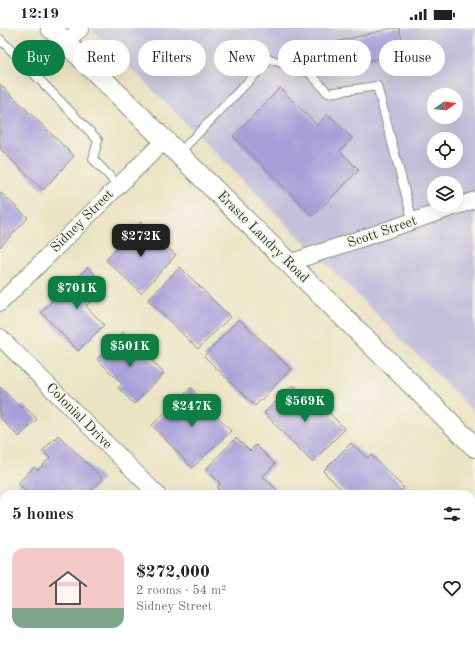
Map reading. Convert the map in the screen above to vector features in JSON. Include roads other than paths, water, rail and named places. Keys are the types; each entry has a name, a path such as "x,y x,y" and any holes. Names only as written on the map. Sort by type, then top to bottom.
{"street":[{"name":"Eraste Landry Road","path":"51,28 475,447"},
{"path":"66,43 81,28"},
{"name":"Sidney Street","path":"0,303 118,185 172,147"},
{"name":"Scott Street","path":"289,263 475,200"},
{"name":"Colonial Drive","path":"0,337 153,490"}],"lane":[{"path":"0,39 98,140 93,159 118,185"},
{"path":"172,147 270,59 310,73 328,93 377,86 413,222"}]}
